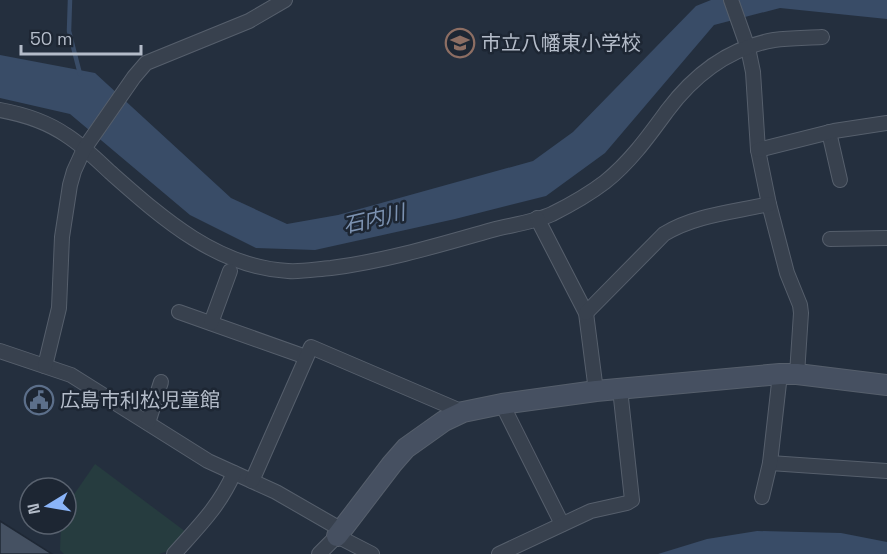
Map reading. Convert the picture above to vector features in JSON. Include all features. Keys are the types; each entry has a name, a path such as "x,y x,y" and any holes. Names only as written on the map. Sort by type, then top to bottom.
{"street":[{"path":"45,366 58,308 62,237 70,185 74,171 87,146 146,63 249,21 285,0"},
{"path":"731,0 747,44 753,72 758,150 769,204 787,273 801,313 762,496"},
{"path":"0,110 44,123 87,146 148,205 176,228 225,256 261,267 288,271 350,266 406,254 549,215 580,199 625,165 687,85 709,67 747,44 822,37"},
{"path":"758,150 830,132 887,123"},
{"path":"830,132 840,180"},
{"path":"586,313 664,234 691,221 769,204"},
{"path":"537,218 586,313 596,391"},
{"path":"830,239 887,238"},
{"path":"211,323 230,271"},
{"path":"179,312 306,357"},
{"path":"252,481 311,347 463,412"},
{"path":"0,351 71,375 208,461 299,504 372,554"},
{"path":"319,554 340,533 406,448 444,421 463,412 502,404 596,391 788,374 887,384"},
{"path":"148,423 161,382"},
{"path":"499,554 591,511 632,500 620,389"},
{"path":"502,404 562,524"},
{"path":"770,463 887,471"},
{"path":"174,554 212,513 225,494 234,473"}],"green space":[{"path":"95,464 186,532 168,551 159,554 64,554 60,550 61,536 78,536 78,489"}],"water":[{"name":"石内川","path":"711,0 887,0 887,19 780,8 714,25 605,153 546,196 315,250 256,248 190,215 70,114 0,98 0,55 95,73 231,198 287,224 338,215 533,161 573,132 696,6"},
{"path":"757,531 841,533 887,542 887,554 658,554 707,539"}],"building":[{"path":"0,521 18,532 18,536 24,536 52,554 0,554"}],"waterway":[{"path":"70,0 69,31 80,74"}],"place":[{"name":"市立八幡東小学校","path":"460,43"},
{"name":"広島市利松児童館","path":"39,400"}]}
